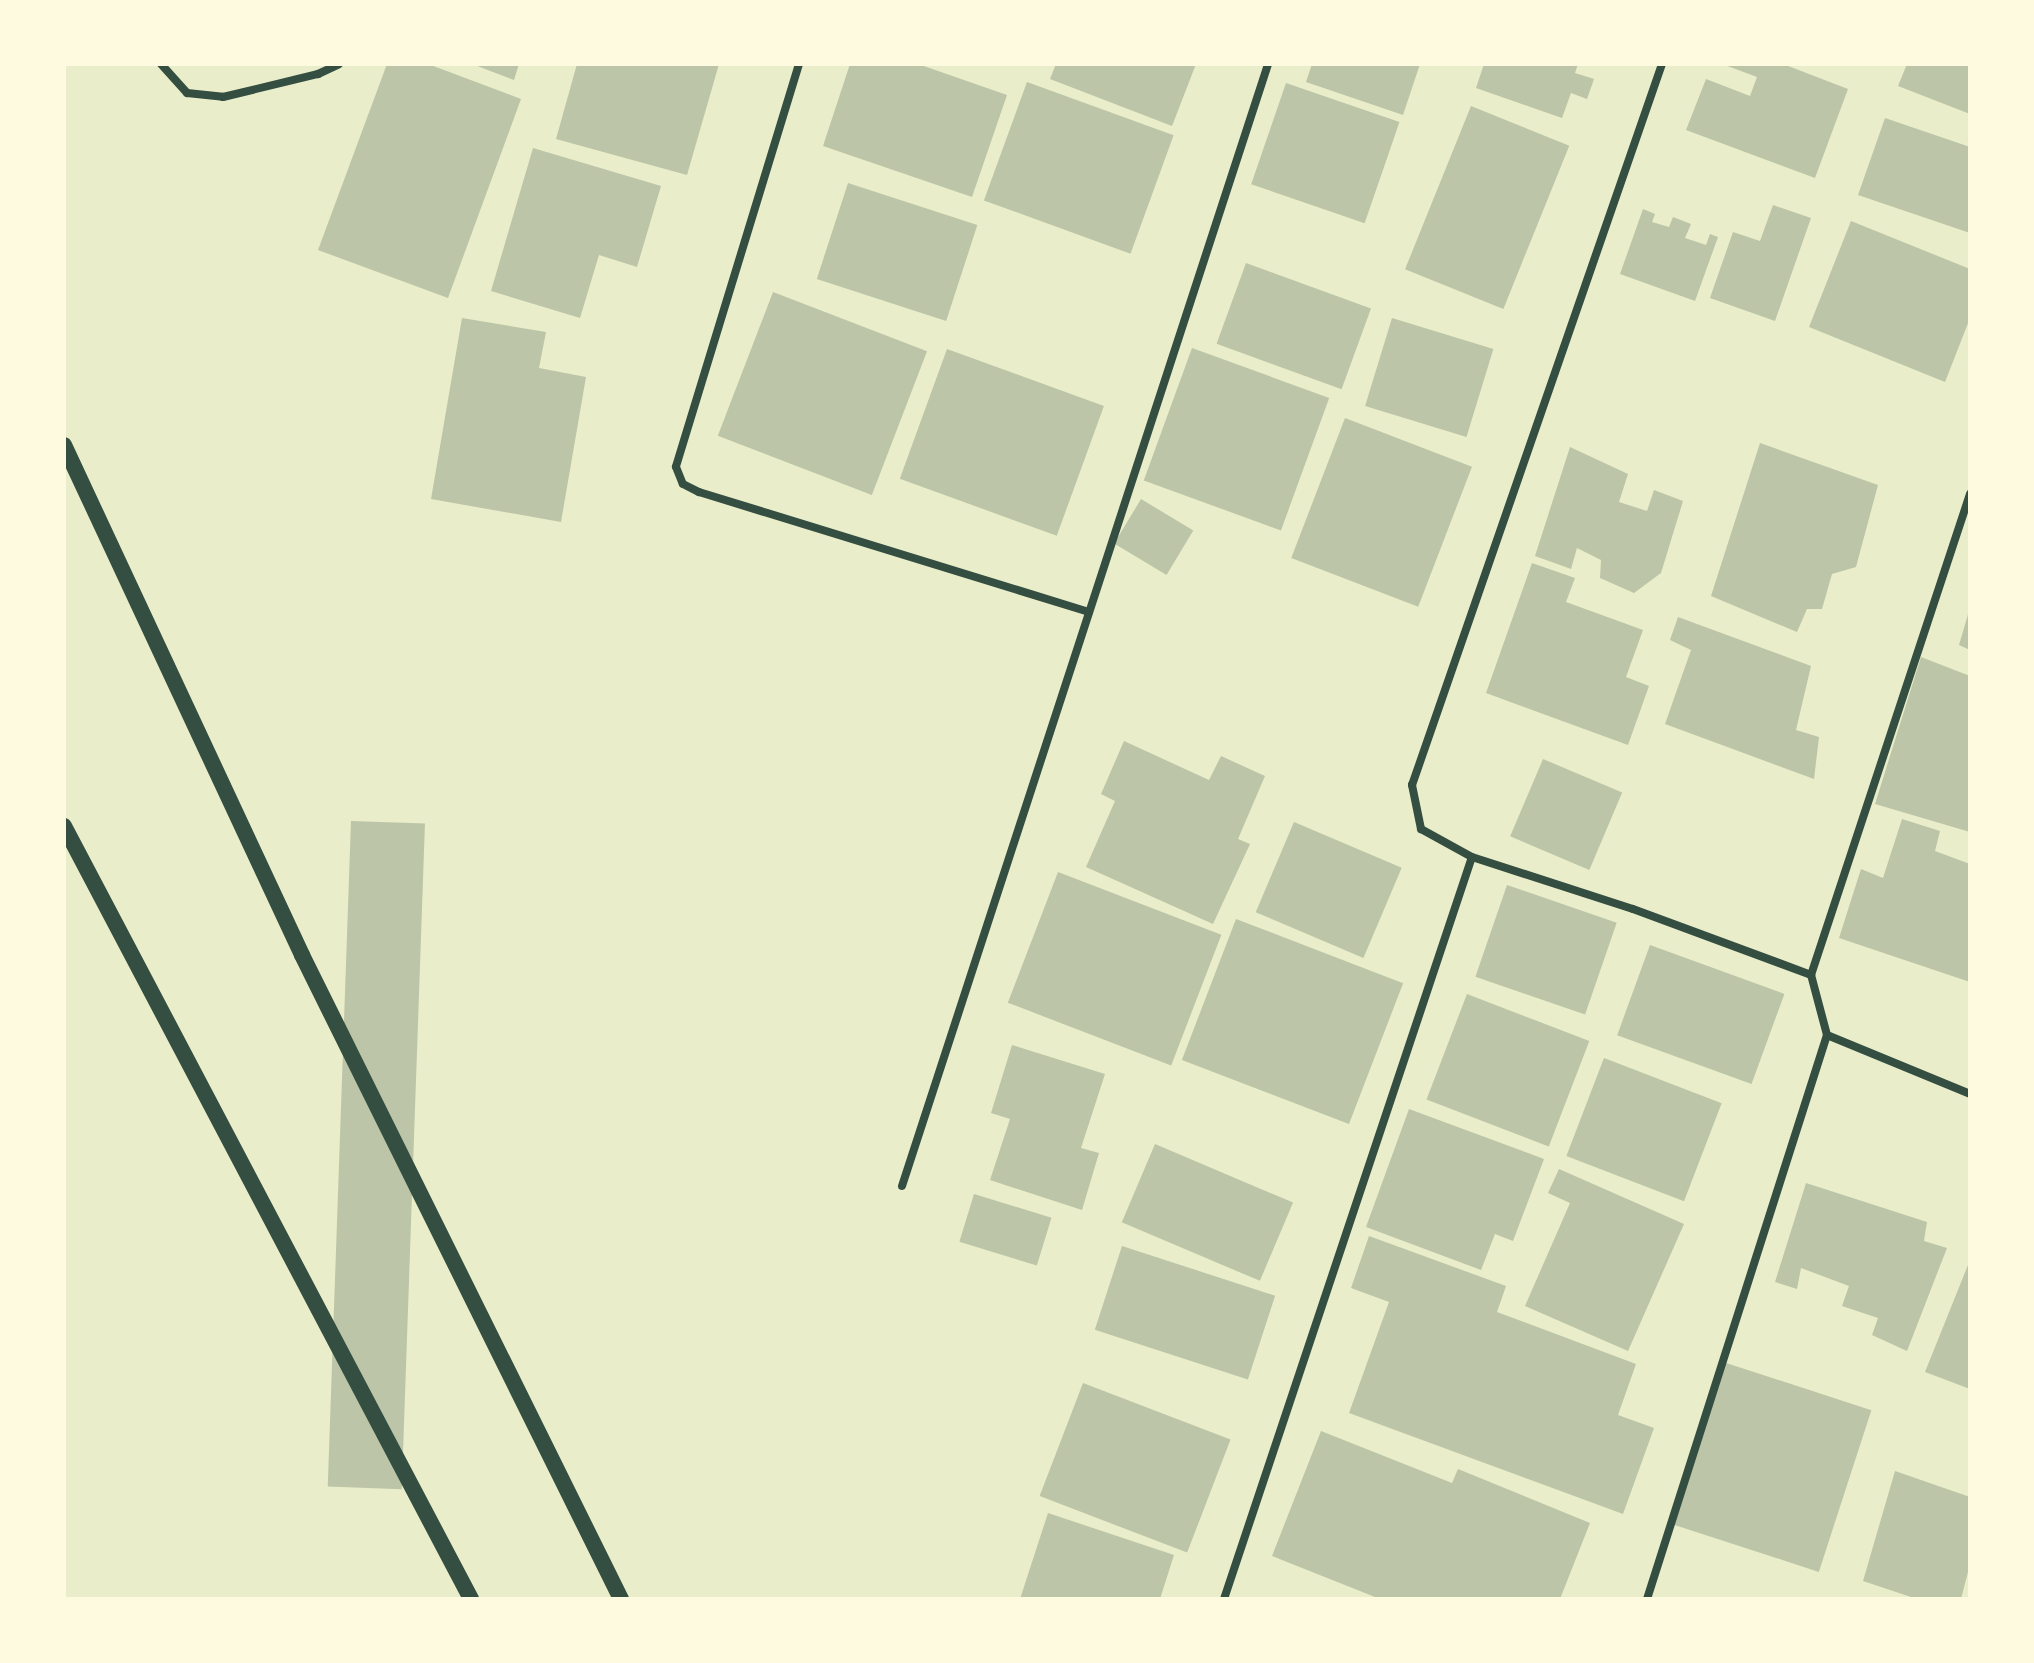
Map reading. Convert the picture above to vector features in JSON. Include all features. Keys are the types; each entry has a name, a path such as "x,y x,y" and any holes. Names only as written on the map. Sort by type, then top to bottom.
{"main road":[{"path":"64,445 302,955 621,1599"},
{"path":"64,826 471,1599"}],"street":[{"path":"161,64 187,93 223,97 318,74 339,64"},
{"path":"799,64 676,467 683,484 699,492 1089,612"},
{"path":"902,1186 1268,64"},
{"path":"1662,64 1412,785 1421,829 1472,857 1633,909 1811,975"},
{"path":"1647,1599 1827,1035 1811,975 1970,494"},
{"path":"1224,1599 1472,857"},
{"path":"1827,1035 1970,1094"}],"building":[{"path":"387,64 428,64 521,99 448,298 318,250"},
{"path":"472,64 519,64 514,80"},
{"path":"577,64 719,64 687,175 556,139"},
{"path":"850,64 918,64 1007,95 972,197 823,146"},
{"path":"1056,64 1196,64 1172,126 1050,79"},
{"path":"1312,64 1420,64 1403,115 1306,82"},
{"path":"1484,64 1578,64 1575,73 1594,79 1587,99 1571,93 1562,118 1476,88"},
{"path":"1722,64 1783,64 1848,89 1815,178 1686,130 1706,79 1750,96 1757,77"},
{"path":"1907,64 1970,64 1970,114 1898,86"},
{"path":"1027,82 1174,135 1130,254 984,200"},
{"path":"1286,83 1399,122 1365,223 1251,184"},
{"path":"1471,106 1569,146 1503,309 1405,269"},
{"path":"1885,118 1970,147 1970,233 1858,195"},
{"path":"533,148 661,186 637,267 599,255 580,318 491,291"},
{"path":"848,183 977,225 946,321 817,279"},
{"path":"1773,205 1811,218 1775,321 1710,298 1733,232 1760,241"},
{"path":"1643,209 1655,214 1652,222 1669,227 1673,217 1691,224 1685,238 1706,245 1710,234 1718,237 1695,301 1620,274"},
{"path":"1851,221 1970,269 1970,318 1945,382 1809,327"},
{"path":"1246,263 1371,308 1342,389 1217,344"},
{"path":"773,292 927,351 872,495 718,436"},
{"path":"462,318 546,332 539,368 586,377 561,522 431,499"},
{"path":"1392,318 1493,349 1466,437 1365,406"},
{"path":"1192,348 1329,398 1281,530 1144,480"},
{"path":"947,349 1104,406 1057,536 900,479"},
{"path":"1345,418 1472,467 1418,607 1291,558"},
{"path":"1760,443 1878,485 1856,567 1832,574 1822,609 1807,609 1797,632 1711,596"},
{"path":"1570,447 1628,474 1619,502 1647,511 1654,490 1683,501 1661,573 1634,593 1600,578 1601,560 1577,548 1571,569 1535,556"},
{"path":"1141,499 1193,530 1167,575 1114,544"},
{"path":"1532,563 1575,578 1566,602 1643,630 1626,677 1649,686 1628,745 1486,693"},
{"path":"1970,611 1970,650 1959,645"},
{"path":"1678,617 1811,666 1796,730 1819,737 1814,779 1665,724 1691,650 1670,640"},
{"path":"1921,657 1970,676 1970,832 1875,804"},
{"path":"1124,741 1209,780 1221,756 1265,776 1238,839 1250,844 1213,924 1086,867 1115,801 1101,794"},
{"path":"1543,759 1622,793 1589,870 1510,836"},
{"path":"1902,819 1940,831 1935,851 1970,864 1970,982 1839,938 1861,869 1883,878"},
{"path":"351,821 425,824 402,1489 328,1487"},
{"path":"1294,822 1402,868 1363,958 1256,912"},
{"path":"1058,872 1221,935 1171,1065 1008,1003"},
{"path":"1507,885 1617,923 1585,1014 1475,977"},
{"path":"1236,919 1403,983 1349,1124 1182,1060"},
{"path":"1650,945 1784,994 1752,1084 1617,1035"},
{"path":"1467,994 1589,1041 1549,1146 1427,1099"},
{"path":"1012,1045 1105,1074 1081,1148 1099,1153 1082,1210 990,1180 1010,1119 991,1113"},
{"path":"1604,1058 1722,1103 1684,1201 1566,1156"},
{"path":"1409,1109 1544,1159 1513,1241 1495,1234 1481,1270 1366,1227"},
{"path":"1155,1144 1293,1203 1260,1281 1122,1222"},
{"path":"1559,1169 1684,1224 1628,1351 1525,1306 1570,1203 1548,1193"},
{"path":"1806,1183 1927,1222 1924,1241 1947,1248 1907,1351 1872,1335 1878,1318 1842,1306 1849,1286 1801,1268 1797,1289 1775,1282"},
{"path":"974,1194 1051,1218 1037,1265 959,1242"},
{"path":"1369,1236 1506,1286 1497,1312 1636,1364 1618,1415 1654,1428 1623,1514 1349,1413 1389,1302 1351,1288"},
{"path":"1122,1246 1275,1296 1248,1379 1095,1330"},
{"path":"1970,1260 1970,1389 1925,1372"},
{"path":"1723,1362 1871,1410 1819,1572 1670,1524"},
{"path":"1083,1383 1231,1440 1187,1553 1040,1496"},
{"path":"1321,1431 1452,1483 1458,1469 1590,1523 1560,1599 1380,1599 1272,1556"},
{"path":"1895,1471 1970,1497 1970,1564 1961,1599 1917,1599 1863,1581"},
{"path":"1048,1513 1174,1555 1160,1599 1020,1599"}]}
